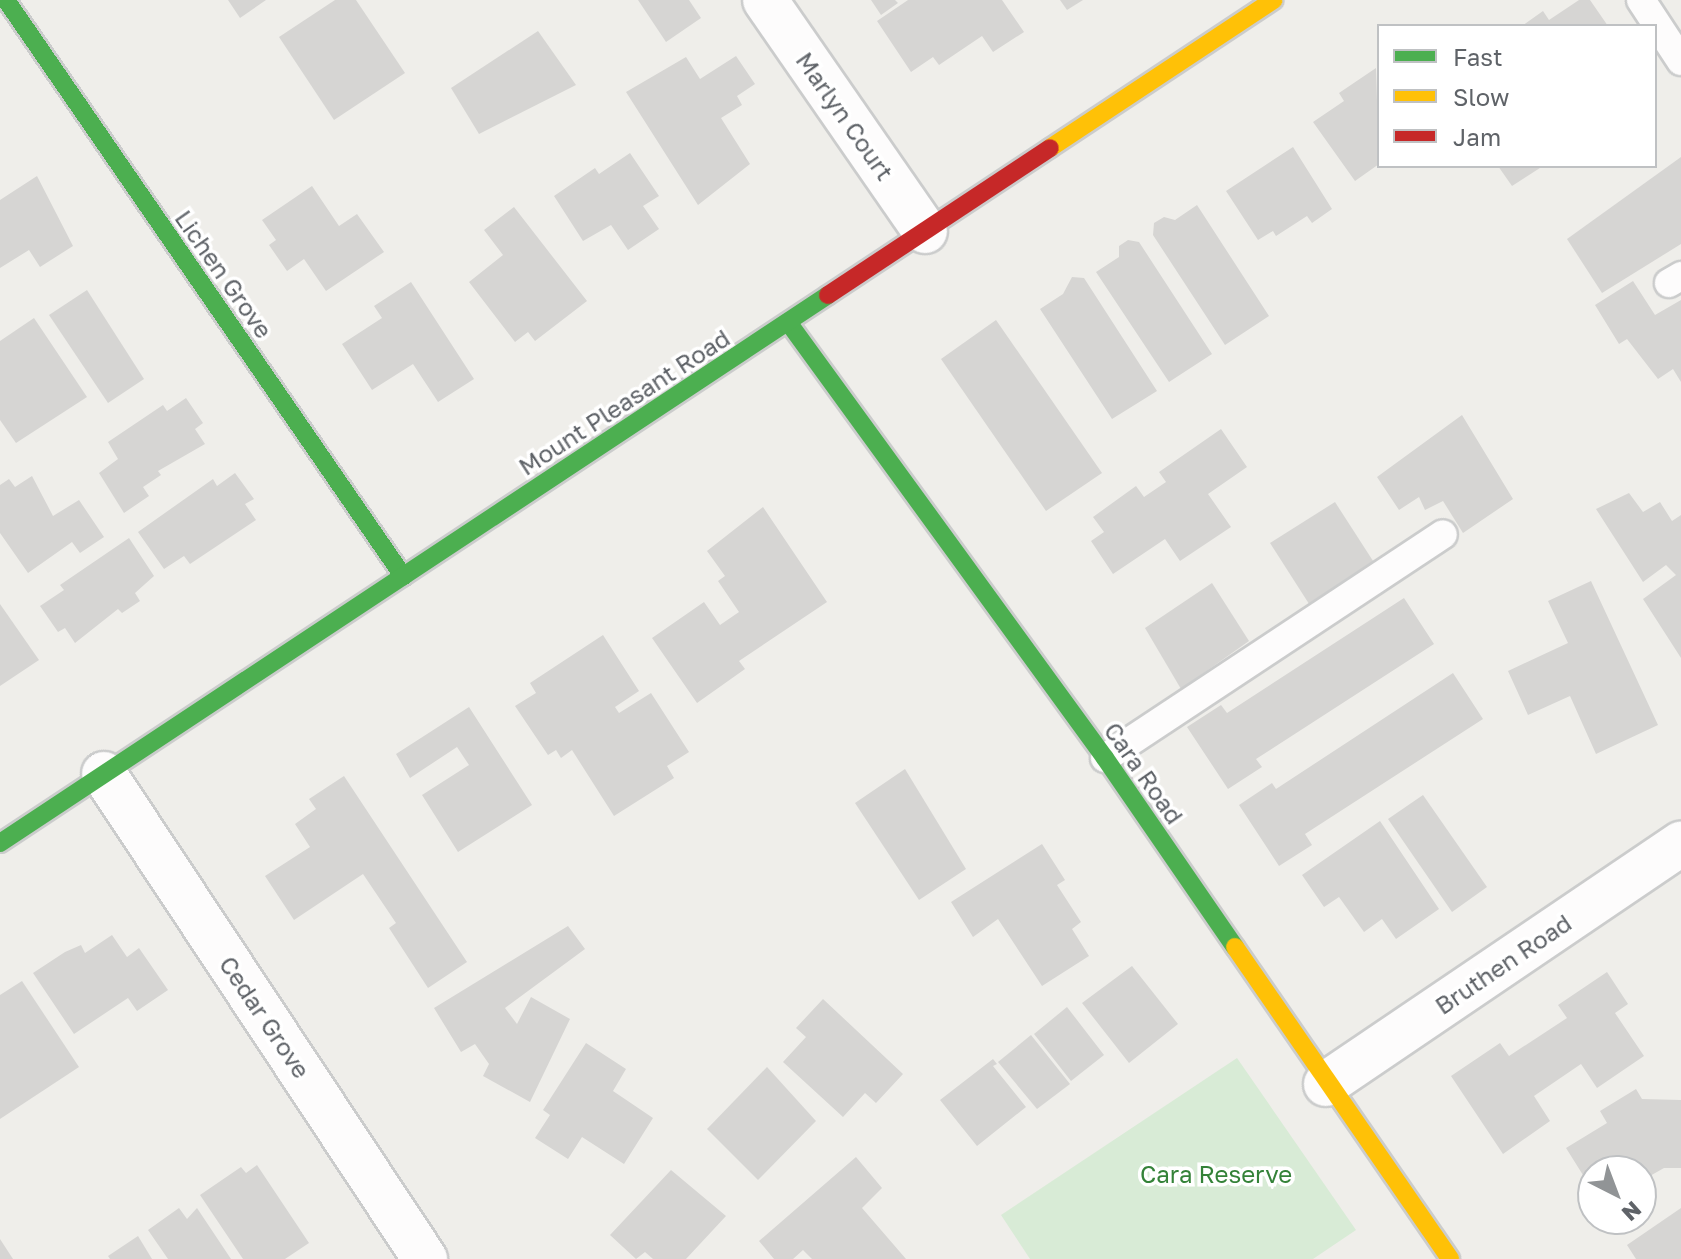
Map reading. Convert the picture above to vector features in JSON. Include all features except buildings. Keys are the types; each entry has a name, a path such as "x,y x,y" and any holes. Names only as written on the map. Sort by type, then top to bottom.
{"street":[{"name":"Lichen Grove","path":"6,0 403,576"},
{"name":"Marlyn Court","path":"765,0 925,231"},
{"name":"Mount Pleasant Road","path":"0,843 1274,0"},
{"name":"Cara Road","path":"788,322 1105,758 1326,1084 1450,1259"},
{"name":"Cedar Grove","path":"104,774 425,1259"},
{"name":"Bruthen Road","path":"1326,1084 1681,844"}],"lane":[{"path":"1641,0 1657,24"},
{"path":"1657,24 1681,61"},
{"path":"1105,758 1443,534"}],"green space":[{"name":"Cara Reserve","path":"1237,1058 1356,1230 1313,1259 1030,1259 1001,1215"}],"traffic: fast":[{"path":"6,0 403,576"},
{"path":"0,843 828,295"},
{"path":"788,322 1105,758 1235,947"}],"traffic: slow":[{"path":"1050,148 1274,0"},
{"path":"1235,947 1450,1259"}],"traffic: jam":[{"path":"828,295 1050,148"}]}
